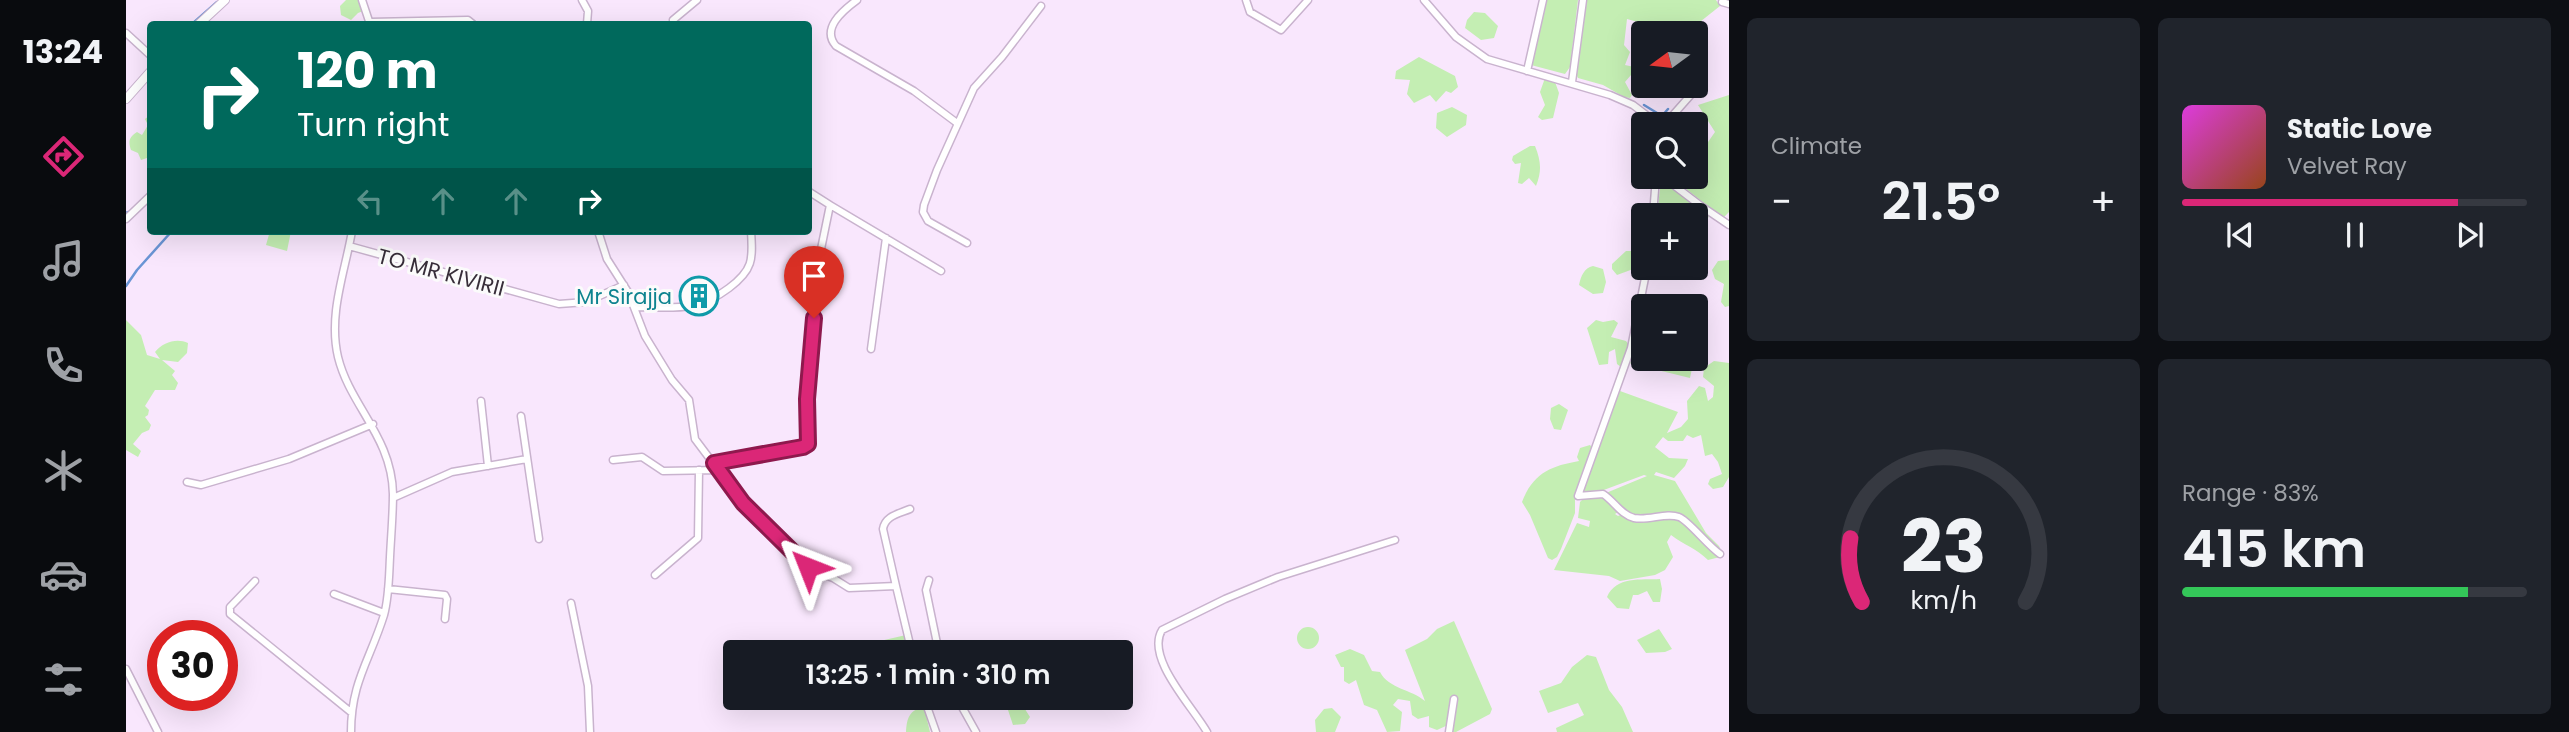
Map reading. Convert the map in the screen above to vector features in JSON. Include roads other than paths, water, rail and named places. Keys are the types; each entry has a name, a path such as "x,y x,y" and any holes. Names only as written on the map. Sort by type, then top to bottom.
{"street":[{"path":"362,0 369,21"},
{"path":"582,0 588,11 587,21"},
{"path":"673,20 697,0"},
{"path":"857,0 847,3 831,27 828,34 836,46 914,91 957,122"},
{"path":"1246,0 1250,12 1281,30 1308,0"},
{"path":"1424,0 1440,21 1473,51 1501,65 1572,82 1610,95 1641,112"},
{"path":"1527,71 1543,0"},
{"path":"1572,82 1583,0"},
{"path":"202,21 223,1"},
{"path":"967,243 928,221 923,212 937,170 974,88 1041,6"},
{"path":"435,21 469,21"},
{"path":"126,33 147,52"},
{"path":"126,99 147,75"},
{"path":"1676,112 1688,98"},
{"path":"1679,189 1729,225"},
{"path":"812,194 941,271"},
{"path":"126,219 147,199"},
{"path":"714,463 808,444 807,399 811,341 821,249 830,205"},
{"path":"351,235 338,291 336,347 342,368 373,424 389,463 393,498 388,589 384,613 357,682 351,732"},
{"path":"599,235 607,259 624,285 652,346 677,387 689,400 695,439 743,503 813,571 834,578 849,588 896,586"},
{"path":"634,307 693,307 715,300 746,274 752,261 751,235"},
{"path":"871,349 886,238"},
{"name":"TO MR KIVIRII","path":"349,246 559,304 596,299 624,285"},
{"path":"1645,280 1631,348 1578,496 1603,494 1622,512 1636,518 1677,516 1720,554"},
{"path":"481,401 488,466"},
{"path":"522,416 539,539"},
{"path":"187,482 201,485 289,459 373,424"},
{"path":"613,460 642,457 663,471 720,470"},
{"path":"393,498 452,472 527,459"},
{"path":"655,575 698,538 699,470"},
{"path":"909,640 883,529 886,520 910,509"},
{"path":"1207,732 1165,668 1157,648 1162,630 1278,577 1395,540"},
{"path":"929,580 926,590 936,640"},
{"path":"255,581 230,607 230,614 352,713"},
{"path":"388,589 445,595 445,619"},
{"path":"334,594 384,613"},
{"path":"571,603 588,685 590,732"},
{"path":"126,669 158,732"},
{"path":"1449,732 1454,699"},
{"path":"928,710 936,732"},
{"path":"964,710 976,732"}],"waterway":[{"path":"195,21 217,2"},
{"path":"1644,105 1662,116 1668,109"},
{"path":"126,286 168,235"}],"place":[{"name":"Mr Sirajja","path":"699,296"}]}
